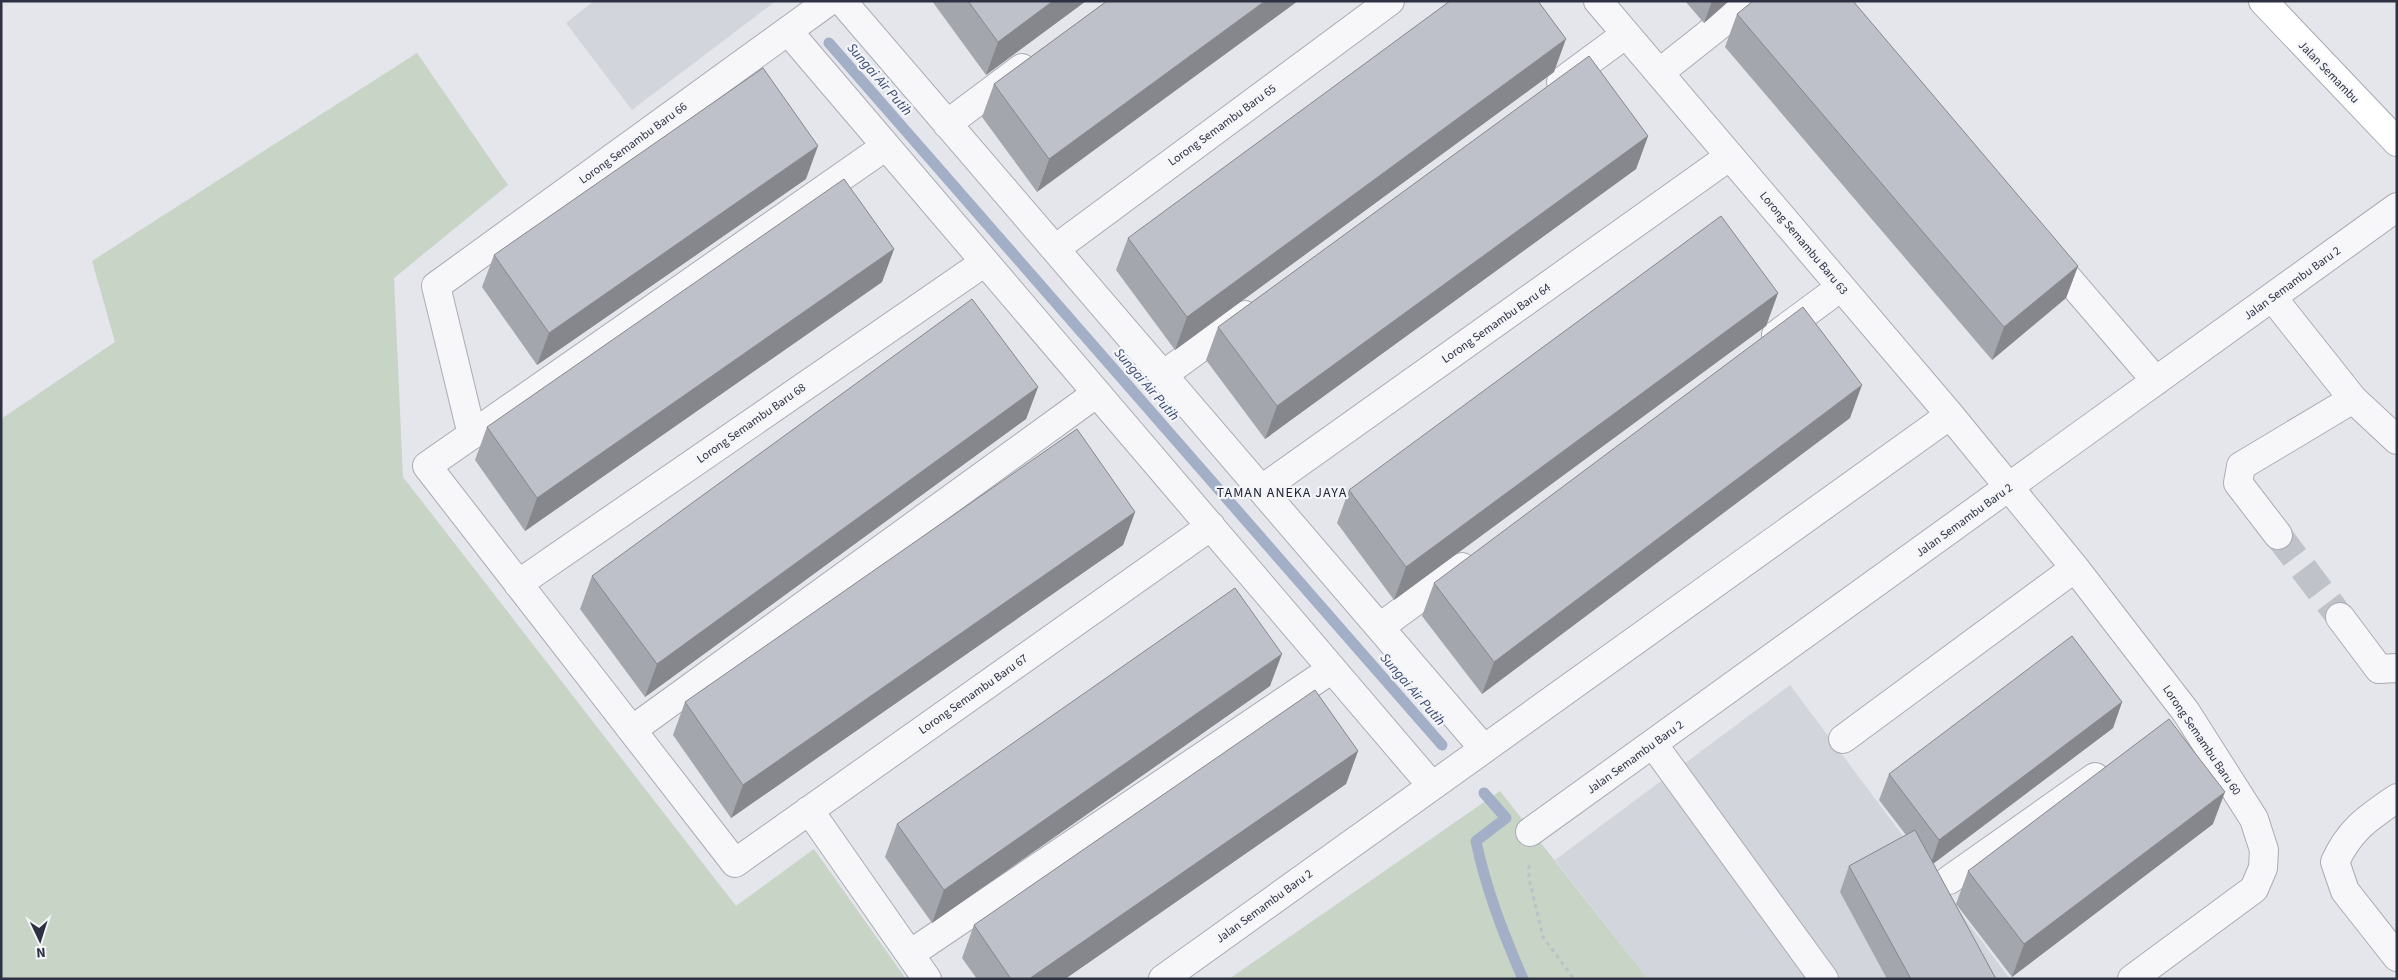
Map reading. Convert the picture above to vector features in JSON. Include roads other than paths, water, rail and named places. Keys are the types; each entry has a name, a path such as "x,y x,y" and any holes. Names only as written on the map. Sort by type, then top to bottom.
{"main road":[{"name":"Jalan Semambu","path":"2263,1 2300,43 2397,142"}],"street":[{"name":"Lorong Semambu Baru 66","path":"472,435 436,286 829,1"},
{"path":"842,1 1484,749"},
{"name":"Lorong Semambu Baru 65","path":"1055,249 1390,1"},
{"name":"Lorong Semambu Baru 63","path":"1598,1 2009,487"},
{"path":"1660,73 1750,1"},
{"path":"788,31 1432,786"},
{"path":"1538,98 1626,34"},
{"path":"947,124 1042,54"},
{"path":"886,146 427,466 632,730 1097,393"},
{"name":"Lorong Semambu Baru 64","path":"1262,489 1730,156"},
{"name":"Jalan Semambu Baru 2","path":"1530,832 2397,207"},
{"path":"2033,237 2156,382"},
{"name":"Lorong Semambu Baru 68","path":"518,584 985,262"},
{"path":"1754,351 1841,287"},
{"path":"2272,297 2353,399 2397,440"},
{"path":"1164,376 1267,299"},
{"path":"2278,535 2238,483 2241,466 2353,399"},
{"name":"Jalan Semambu Baru 2","path":"1163,979 1950,415"},
{"name":"Lorong Semambu Baru 60","path":"2009,487 2075,568 2186,712 2254,819 2264,850 2263,868 2254,889 2132,979"},
{"name":"Lorong Semambu Baru 67","path":"632,730 735,863 1211,526"},
{"path":"1380,627 1484,551"},
{"path":"1843,739 2075,568"},
{"path":"2340,617 2379,669 2397,668"},
{"path":"910,954 1332,669"},
{"path":"2162,729 2186,712"},
{"path":"1653,744 1824,979"},
{"path":"1949,880 2115,762"},
{"path":"2397,798 2361,822 2344,842 2335,862 2345,891 2397,957"},
{"path":"809,810 927,979"}],"waterway":[{"name":"Sungai Air Putih","path":"829,43 1442,745"},
{"name":"Sungai Air Putih","path":"1484,793 1506,818 1476,841 1496,911 1523,979"}],"tunnel":[{"path":"2278,535 2340,617"}],"district":[{"name":"TAMAN ANEKA JAYA","path":"1282,492"}]}
